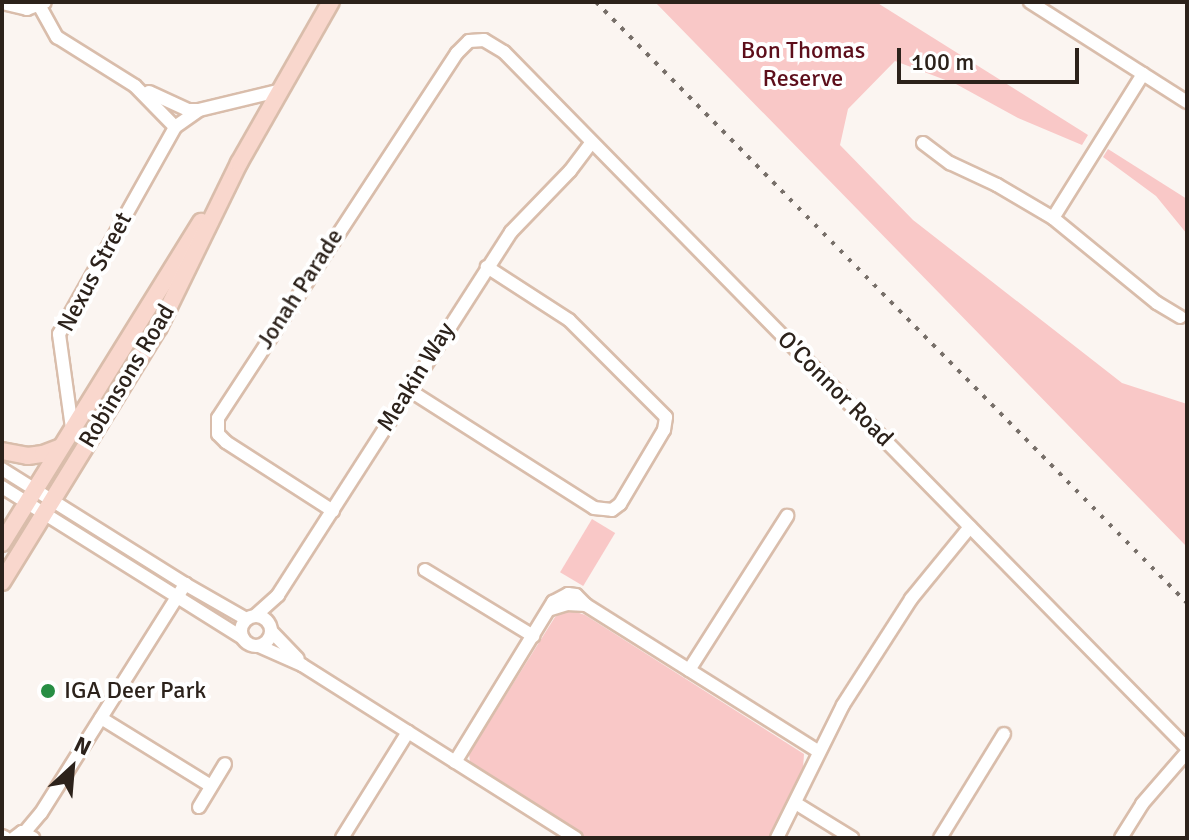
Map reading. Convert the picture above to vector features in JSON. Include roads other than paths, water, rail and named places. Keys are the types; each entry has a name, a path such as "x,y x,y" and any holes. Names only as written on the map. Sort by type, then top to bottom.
{"main road":[{"name":"Robinsons Road","path":"2,582 50,509 159,327 239,163 331,2"},
{"name":"Robinsons Road","path":"2,543 239,163"},
{"path":"2,451 28,456 61,447"}],"street":[{"path":"1030,2 1187,102"},
{"path":"2,3 15,8 42,4 57,37 135,86 188,110 199,110"},
{"name":"O'Connor Road","path":"478,39 489,41 504,52 1187,750"},
{"name":"Jonah Parade","path":"333,511 226,442 218,434 216,424 260,349 449,64 464,45 478,39"},
{"path":"1053,218 1143,74"},
{"path":"135,86 175,127"},
{"name":"Nexus Street","path":"72,428 59,334 175,127 199,110 278,91"},
{"path":"923,143 950,163 997,185 1053,218 1157,303 1180,317"},
{"name":"Meakin Way","path":"251,617 278,595 487,267 517,225 596,147"},
{"path":"409,390 586,501 608,504 624,494 660,436 659,421 647,399 569,320 487,267"},
{"path":"2,469 30,496 181,590 250,645 302,665 576,838"},
{"path":"2,487 30,496"},
{"path":"689,670 787,516"},
{"path":"777,838 797,804 818,751 843,705 911,599 974,531"},
{"path":"425,570 533,636"},
{"path":"181,590 271,628 302,665"},
{"path":"16,836 41,813 181,590"},
{"name":"Meakin Way","path":"271,628 278,595"},
{"path":"455,762 551,609 567,604 586,605 818,751"},
{"path":"243,638 241,626 251,617"},
{"path":"259,646 268,641 271,628"},
{"path":"101,718 211,786"},
{"path":"342,838 408,732"},
{"path":"940,838 1004,734"},
{"path":"1121,838 1142,804 1169,777 1187,750"},
{"path":"199,807 225,764"},
{"path":"1169,777 1187,766"},
{"path":"797,804 852,838"}],"railway":[{"path":"596,2 1187,603"}],"place":[{"name":"IGA Deer Park","path":"48,691"}],"park label":[{"name":"Bon Thomas Reserve","path":"803,65"}]}
